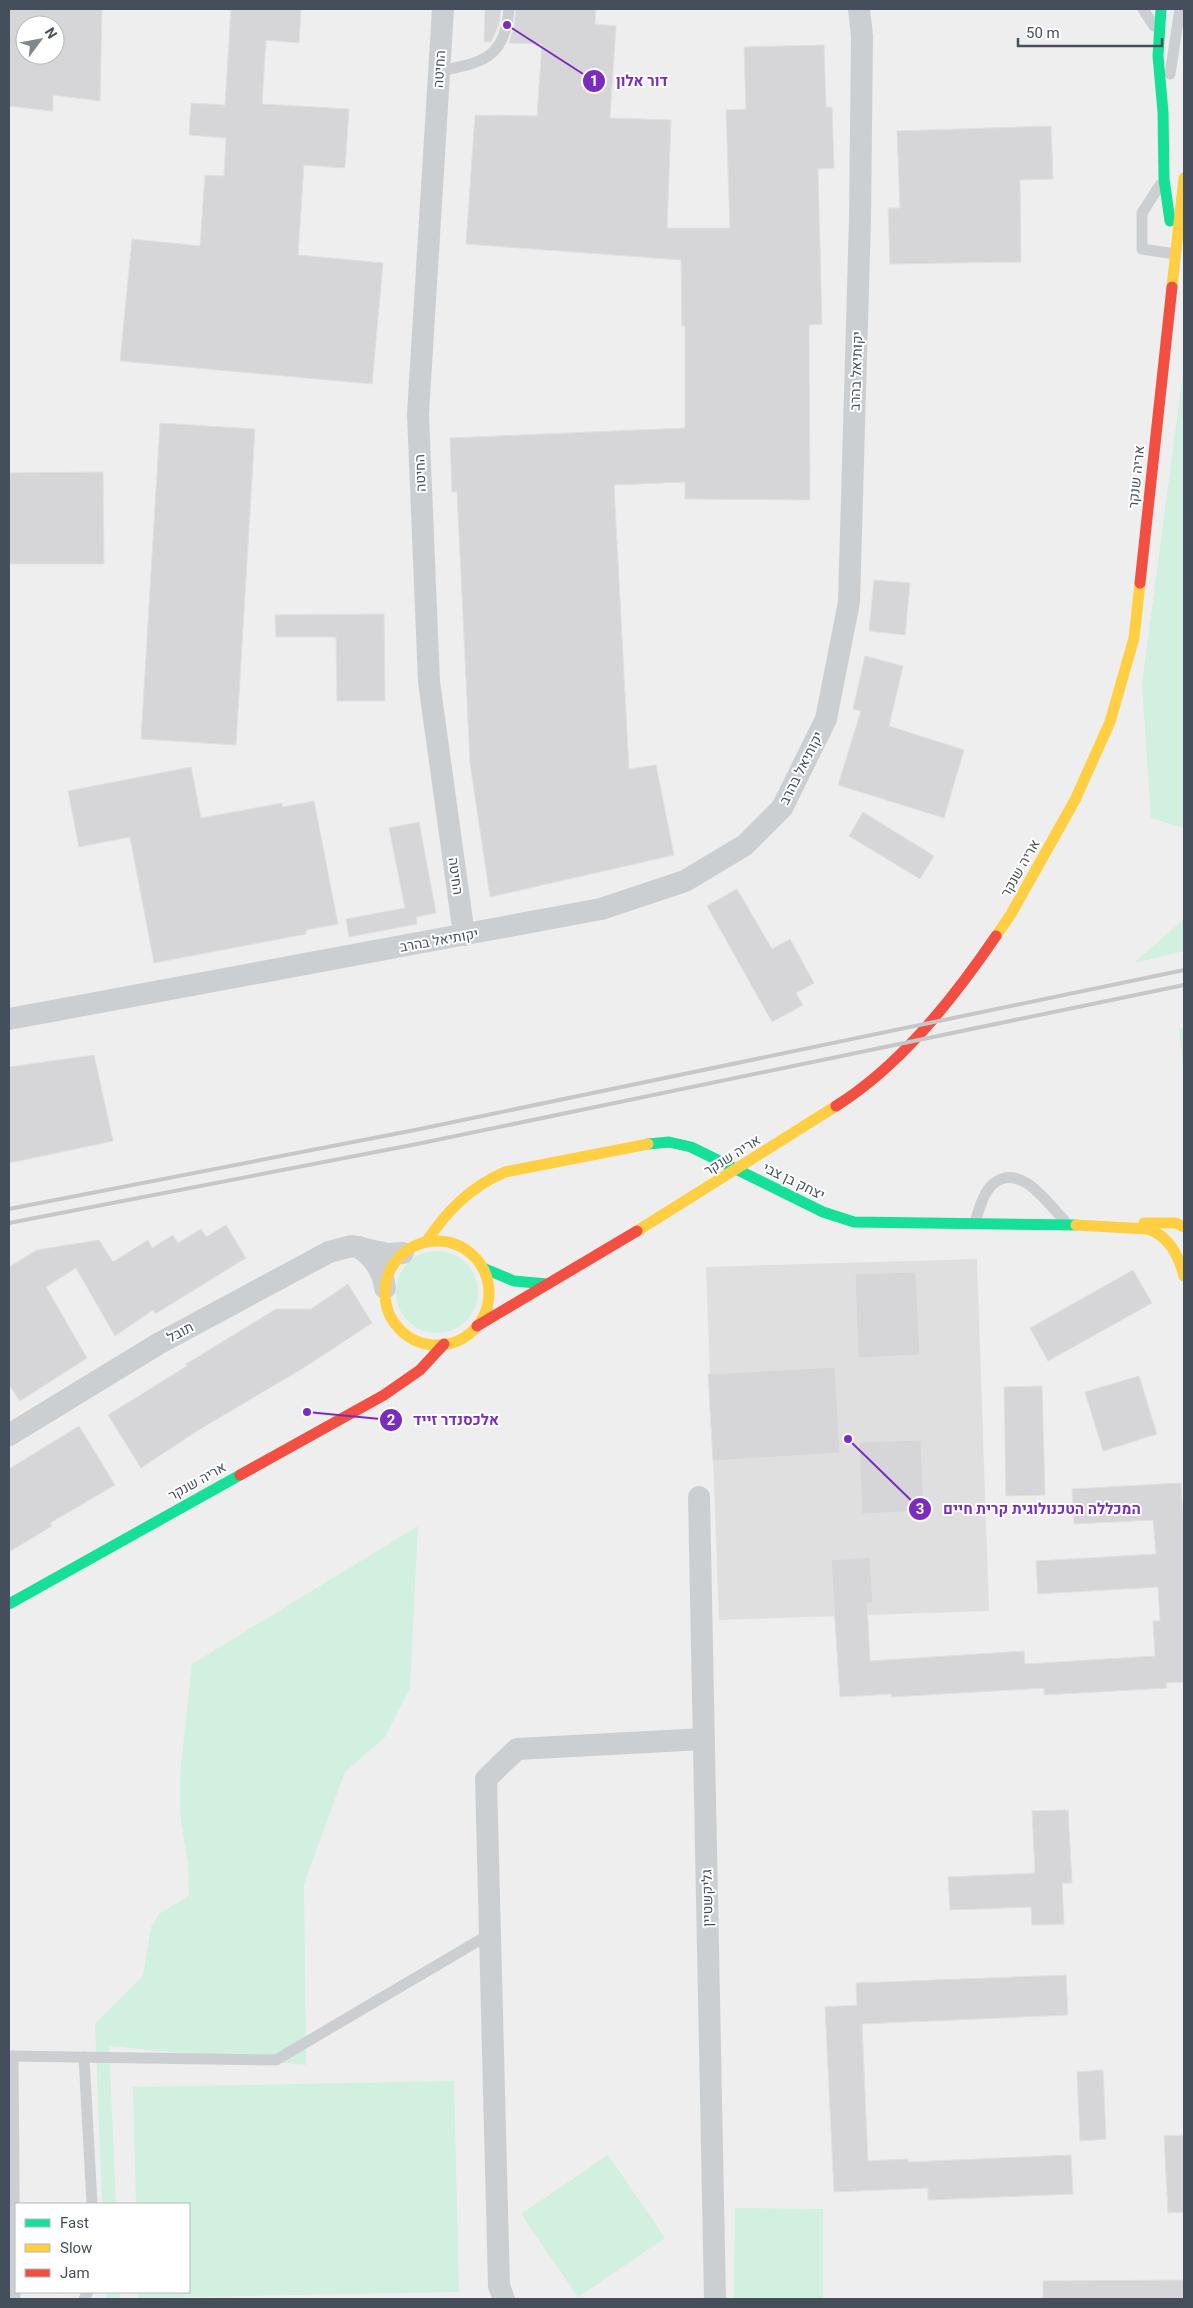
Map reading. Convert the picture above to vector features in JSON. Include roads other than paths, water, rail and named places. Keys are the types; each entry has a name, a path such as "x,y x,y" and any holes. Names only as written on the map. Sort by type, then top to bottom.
{"street":[{"name":"החיטה","path":"443,9 418,414 430,682 464,935"},
{"name":"יקותיאל בהרב","path":"9,1019 602,909 685,881 745,846 782,808 826,719 849,602 860,218 862,36 859,9"},
{"name":"אריה שנקר","path":"1162,9 1158,32 1158,56 1163,112 1164,179 1175,254"},
{"name":"אריה שנקר","path":"478,1326 641,1229 860,1091 907,1046 949,999 982,958 1011,914 1075,800 1110,722 1134,638 1184,178"},
{"name":"יצחק בן צבי","path":"426,1242 442,1218 466,1194 490,1178 505,1172 649,1144 669,1142 690,1147 840,1219 862,1222 1067,1224 1125,1226 1148,1229 1163,1236 1174,1250 1184,1276"},
{"path":"466,1194 459,1209 457,1228 466,1250 483,1268 498,1278 521,1284 547,1284"},
{"name":"יצחק בן צבי","path":"1125,1226 1162,1222 1184,1227"},
{"path":"385,1288 391,1269 403,1253 426,1242 440,1241 466,1250"},
{"name":"תובל","path":"9,1435 158,1344 319,1257 344,1247 359,1247 387,1254 403,1253"},
{"path":"359,1247 378,1267 385,1288 390,1316 398,1328 409,1337 426,1344 444,1344 463,1338 478,1326 489,1298 488,1282 483,1268"},
{"path":"401,1385 411,1357 409,1337"},
{"name":"אריה שנקר","path":"9,1604 401,1385 420,1370 444,1344"},
{"name":"גליקשטיין","path":"699,1497 715,2299"},
{"path":"504,2299 499,2286 486,1779 518,1749 704,1739"}],"lane":[{"path":"439,71 477,62 490,54 507,31 509,9"},
{"path":"1143,9 1158,32"},
{"path":"1163,112 1180,9"},
{"path":"1164,179 1142,213 1142,249 1175,254"},
{"path":"975,1222 985,1195 994,1183 1009,1178 1028,1183 1043,1195 1067,1224"},
{"path":"15,2299 11,2056 276,2060 490,1934"},
{"path":"84,2057 92,2203"}],"railway":[{"path":"9,1209 415,1130 1184,970"},
{"path":"9,1223 417,1144 1184,985"}],"place":[{"name":"דור אלון","path":"507,25"},
{"name":"אלכסנדר זייד","path":"307,1412"},
{"name":"המכללה הטכנולוגית קרית חיים","path":"848,1439"}]}
